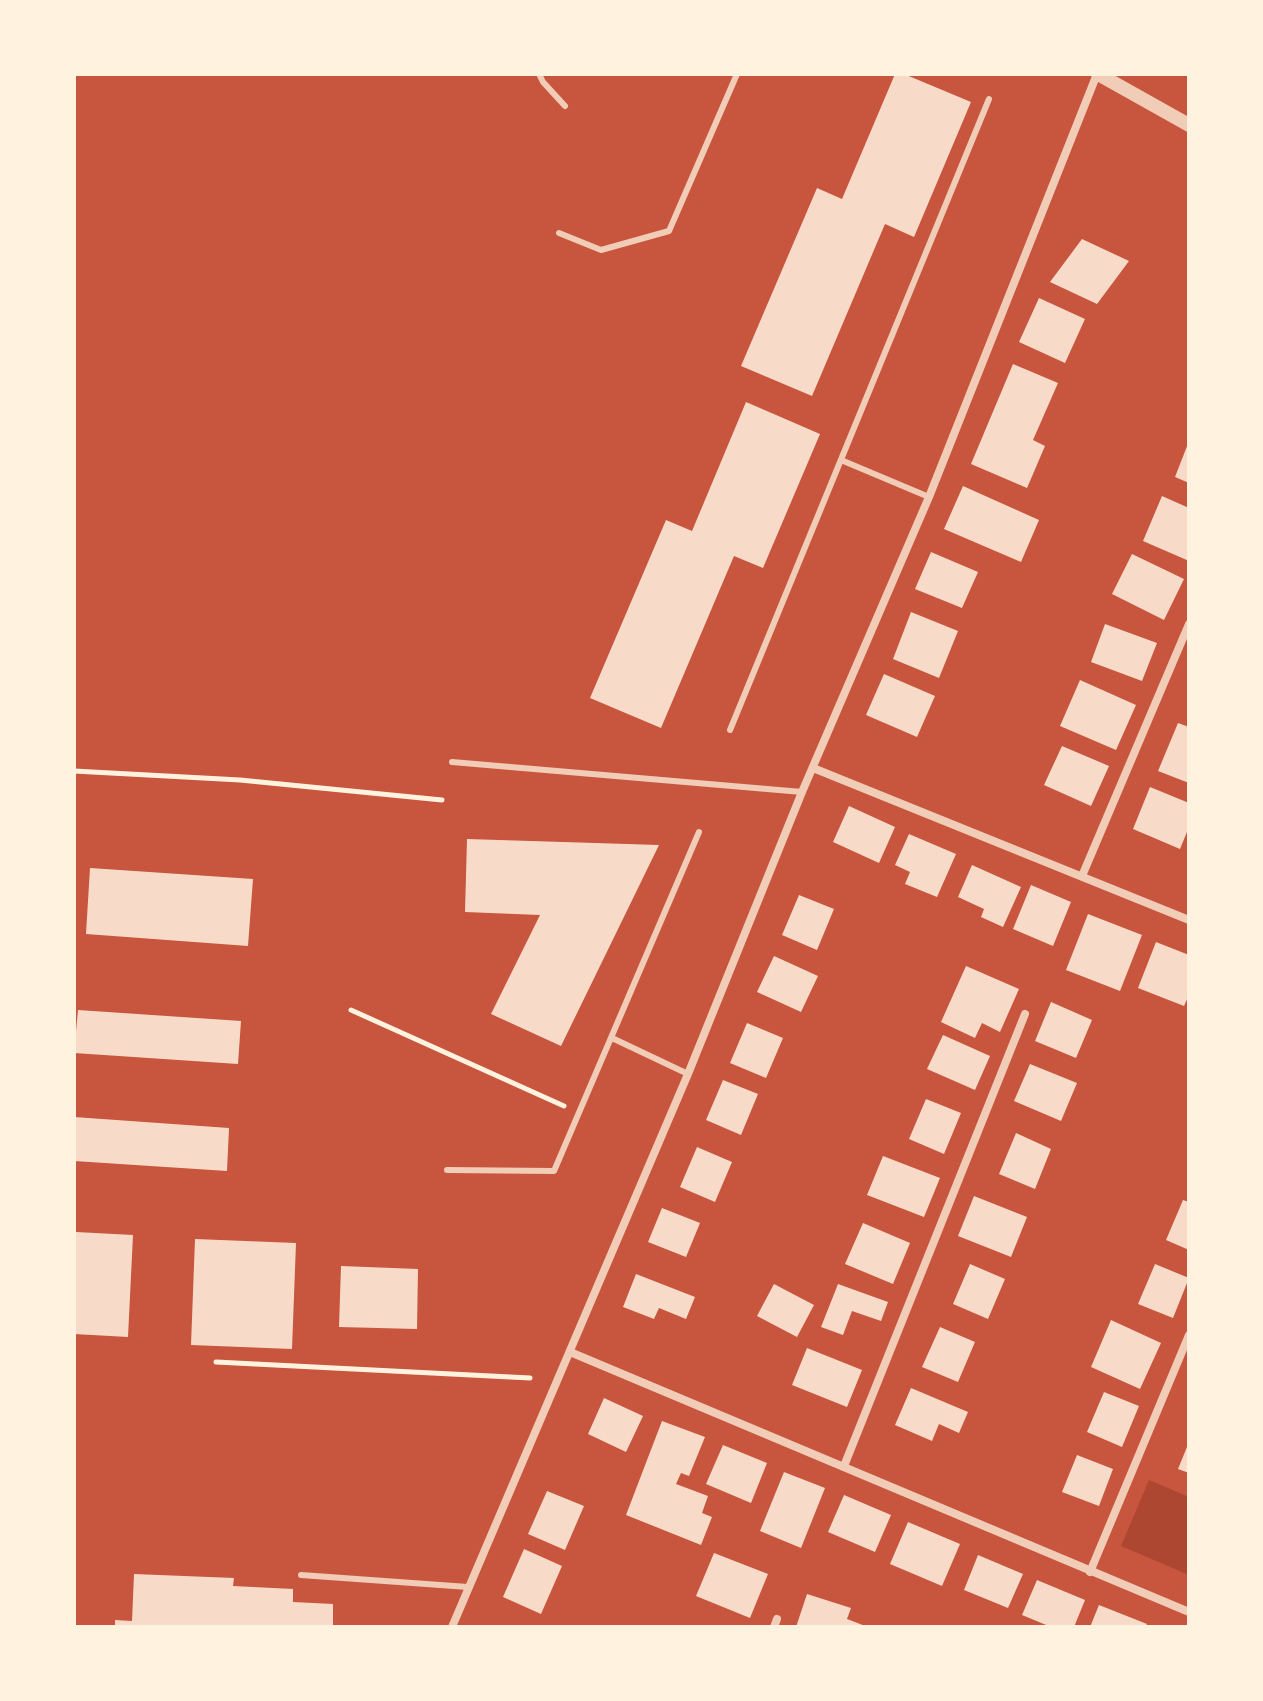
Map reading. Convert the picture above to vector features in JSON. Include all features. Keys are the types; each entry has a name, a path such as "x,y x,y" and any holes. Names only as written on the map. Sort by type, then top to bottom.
{"street":[{"path":"452,1627 929,497 1097,74 1189,125"},
{"path":"1082,876 1189,624"},
{"path":"813,768 1189,920"},
{"path":"844,1466 1025,1014"},
{"path":"1090,1572 1189,1335"},
{"path":"570,1352 1189,1612"}],"lane":[{"path":"539,74 565,106"},
{"path":"559,233 601,250 669,231 737,74"},
{"path":"730,730 989,99"},
{"path":"841,460 929,497"},
{"path":"452,762 802,792"},
{"path":"447,1170 554,1171 699,832"},
{"path":"612,1038 688,1074"},
{"path":"301,1575 468,1587"}],"path":[{"path":"74,771 240,780 442,800"},
{"path":"351,1010 579,1113"},
{"path":"216,1362 530,1378"}],"shaded area":[{"path":"1149,1480 1189,1497 1189,1575 1121,1546"}],"building":[{"path":"895,74 904,74 971,102 914,237 885,224 812,396 741,366 817,188 842,199"},
{"path":"1082,239 1129,261 1097,304 1050,282"},
{"path":"1039,298 1085,319 1065,363 1019,342"},
{"path":"1013,364 1058,383 1033,440 1045,446 1027,488 971,464"},
{"path":"746,402 820,434 763,568 734,556 661,728 590,698 666,520 692,531"},
{"path":"1189,441 1189,483 1175,477"},
{"path":"963,486 1039,520 1021,562 944,529"},
{"path":"1162,496 1189,508 1189,561 1143,541"},
{"path":"931,552 978,572 962,608 915,589"},
{"path":"1132,554 1184,579 1164,620 1112,594"},
{"path":"911,612 958,631 939,678 893,659"},
{"path":"1105,624 1157,643 1142,681 1091,662"},
{"path":"884,674 935,696 917,737 866,715"},
{"path":"1080,680 1136,705 1116,750 1060,726"},
{"path":"1178,723 1189,727 1189,783 1158,771"},
{"path":"1062,746 1109,766 1091,806 1044,785"},
{"path":"1150,787 1189,803 1189,827 1180,849 1133,829"},
{"path":"849,806 895,827 879,863 833,842"},
{"path":"909,834 956,854 937,897 905,884 910,872 895,865"},
{"path":"467,839 659,845 561,1046 491,1014 540,915 465,912"},
{"path":"972,865 1021,887 1003,927 981,917 984,909 958,897"},
{"path":"90,868 253,879 248,946 86,934"},
{"path":"1031,885 1071,902 1053,946 1013,929"},
{"path":"799,895 834,909 817,950 782,935"},
{"path":"1088,914 1142,935 1120,991 1066,970"},
{"path":"1156,942 1189,955 1189,995 1184,1006 1138,988"},
{"path":"774,956 818,976 801,1012 757,992"},
{"path":"966,966 1019,989 1000,1032 982,1023 975,1038 941,1022"},
{"path":"1051,1002 1092,1020 1076,1058 1035,1041"},
{"path":"78,1010 241,1021 238,1064 74,1053"},
{"path":"747,1023 783,1038 766,1078 730,1063"},
{"path":"943,1035 990,1056 975,1090 927,1069"},
{"path":"1030,1064 1077,1083 1061,1121 1014,1101"},
{"path":"723,1080 758,1094 741,1135 706,1120"},
{"path":"926,1099 961,1113 944,1154 909,1139"},
{"path":"74,1117 229,1128 227,1171 74,1161"},
{"path":"1016,1133 1051,1149 1035,1189 999,1174"},
{"path":"697,1147 732,1162 715,1202 680,1187"},
{"path":"883,1156 940,1178 924,1217 867,1195"},
{"path":"974,1196 1027,1217 1011,1257 958,1236"},
{"path":"1183,1200 1189,1202 1189,1250 1166,1240"},
{"path":"662,1208 700,1223 686,1257 648,1242"},
{"path":"863,1223 910,1243 893,1284 845,1264"},
{"path":"76,1232 133,1235 128,1337 74,1334"},
{"path":"195,1239 296,1243 292,1349 191,1345"},
{"path":"970,1264 1005,1279 988,1319 953,1304"},
{"path":"1155,1264 1189,1278 1173,1318 1138,1304"},
{"path":"341,1266 418,1269 417,1329 339,1327"},
{"path":"636,1274 695,1297 686,1319 659,1308 654,1319 623,1307"},
{"path":"774,1284 814,1305 797,1337 757,1316"},
{"path":"838,1284 888,1302 881,1321 852,1311 843,1335 821,1327"},
{"path":"1111,1320 1161,1343 1140,1389 1091,1367"},
{"path":"940,1327 975,1342 958,1382 922,1367"},
{"path":"807,1348 862,1370 847,1407 792,1385"},
{"path":"911,1388 968,1412 959,1433 939,1424 932,1441 895,1425"},
{"path":"1104,1392 1139,1406 1122,1447 1087,1432"},
{"path":"604,1398 643,1416 626,1452 588,1434"},
{"path":"662,1421 705,1437 689,1476 681,1473 676,1484 708,1496 702,1513 712,1517 701,1545 626,1515"},
{"path":"1189,1442 1189,1473 1178,1469"},
{"path":"723,1445 767,1463 751,1503 706,1484"},
{"path":"1077,1455 1113,1469 1099,1506 1062,1492"},
{"path":"784,1472 825,1488 801,1548 760,1531"},
{"path":"547,1491 584,1506 565,1550 528,1534"},
{"path":"844,1495 891,1515 875,1552 828,1532"},
{"path":"908,1522 960,1544 942,1586 890,1564"},
{"path":"524,1549 562,1566 541,1614 503,1597"},
{"path":"714,1553 768,1574 750,1618 696,1596"},
{"path":"978,1555 1023,1574 1008,1608 964,1590"},
{"path":"134,1574 234,1578 233,1586 293,1589 293,1602 333,1604 333,1627 115,1627 115,1620 132,1621"},
{"path":"1037,1580 1085,1600 1074,1627 1051,1627 1022,1615"},
{"path":"807,1594 851,1608 847,1619 868,1627 796,1627"},
{"path":"1099,1605 1147,1624 1145,1627 1090,1627"}]}
